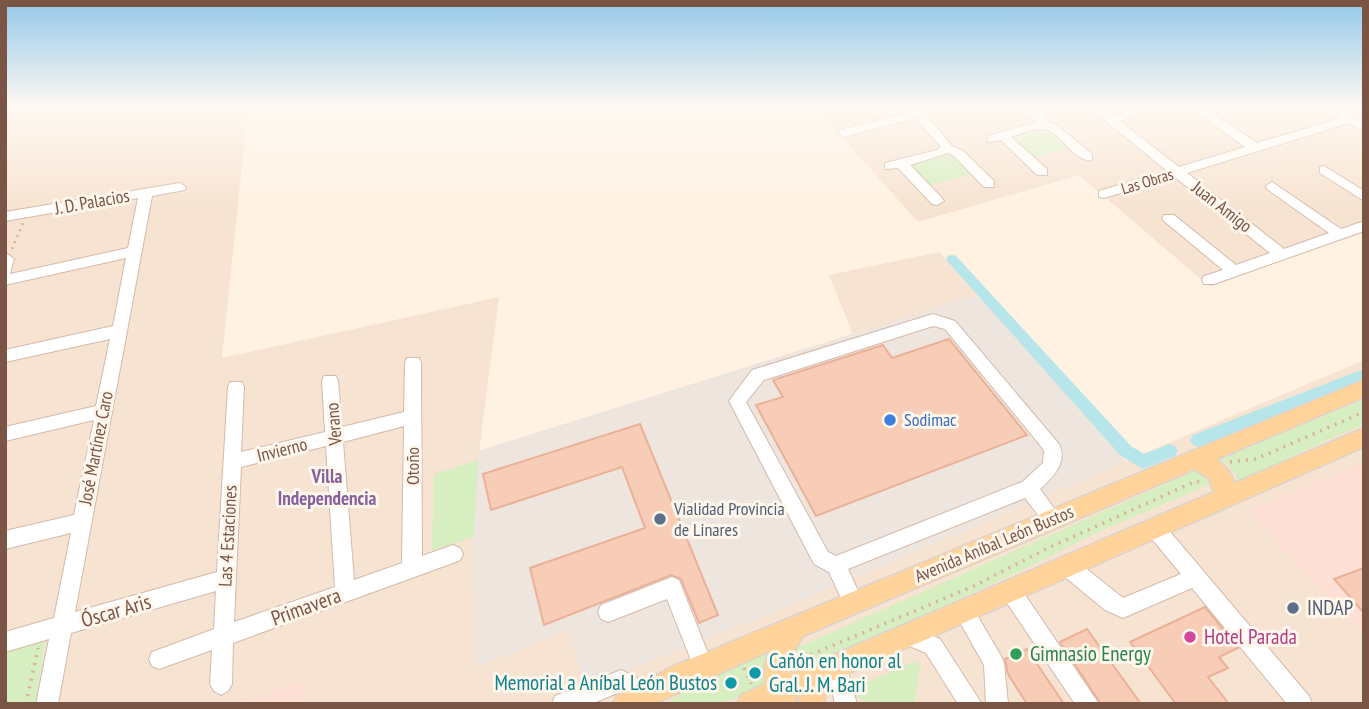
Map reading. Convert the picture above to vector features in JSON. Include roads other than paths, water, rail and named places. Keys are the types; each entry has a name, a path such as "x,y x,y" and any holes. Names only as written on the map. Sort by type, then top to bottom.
{"main road":[{"name":"Avenida Aníbal León Bustos","path":"635,698 702,666 1364,388"},
{"path":"769,693 1154,527 1225,479 1362,439"},
{"path":"1195,459 1209,465 1225,479"},
{"path":"769,693 780,650 794,627"},
{"path":"811,704 813,684 827,670"}],"street":[{"path":"945,141 947,148"},
{"path":"1001,141 1042,172"},
{"path":"1069,141 1088,157"},
{"name":"Juan Amigo","path":"1137,141 1282,255"},
{"path":"1245,141 1255,148"},
{"name":"Las Obras","path":"1104,194 1278,141"},
{"path":"937,201 895,164 941,153 947,148"},
{"path":"947,148 959,154 989,184"},
{"path":"1324,170 1364,197"},
{"path":"1272,186 1339,234"},
{"name":"J. D. Palacios","path":"5,217 180,187"},
{"name":"José Martínez Caro","path":"47,704 146,193"},
{"path":"1169,218 1234,271"},
{"path":"1209,280 1364,226"},
{"path":"5,279 133,252"},
{"path":"836,565 1027,488 1051,467 1053,449 950,325 933,320 758,375 737,401 821,558 836,565 853,603"},
{"path":"5,356 118,331"},
{"name":"Otoño","path":"412,569 413,362"},
{"name":"Verano","path":"330,381 345,593"},
{"name":"Las 4 Estaciones","path":"221,684 236,387"},
{"path":"5,434 104,411"},
{"name":"Invierno","path":"232,462 413,417"},
{"path":"1027,488 1052,519"},
{"path":"5,540 82,522"},
{"path":"1154,527 1301,704"},
{"name":"Primavera","path":"159,659 453,555"},
{"path":"1066,565 1112,603 1122,608 1196,577"},
{"name":"Óscar Aris","path":"5,642 226,579"},
{"path":"608,612 672,587 702,666"},
{"path":"1010,590 1088,704"},
{"path":"963,610 994,663 997,704"},
{"path":"907,635 933,646 971,704"},
{"path":"827,670 846,704"},
{"path":"563,704 621,681 635,698"}],"waterway":[{"path":"952,259 1126,451 1143,462 1170,451"},
{"path":"1198,440 1364,375"}],"place":[{"name":"Sodimac","path":"890,420"},
{"name":"Vialidad Provincia de Linares","path":"660,519"},
{"name":"INDAP","path":"1293,608"},
{"name":"Hotel Parada","path":"1190,637"},
{"name":"Gimnasio Energy","path":"1016,654"},
{"name":"Cañón en honor al Gral. J. M. Bari","path":"755,673"},
{"name":"Memorial a Aníbal León Bustos","path":"731,683"}],"district":[{"name":"Villa Independencia","path":"327,487"}]}
